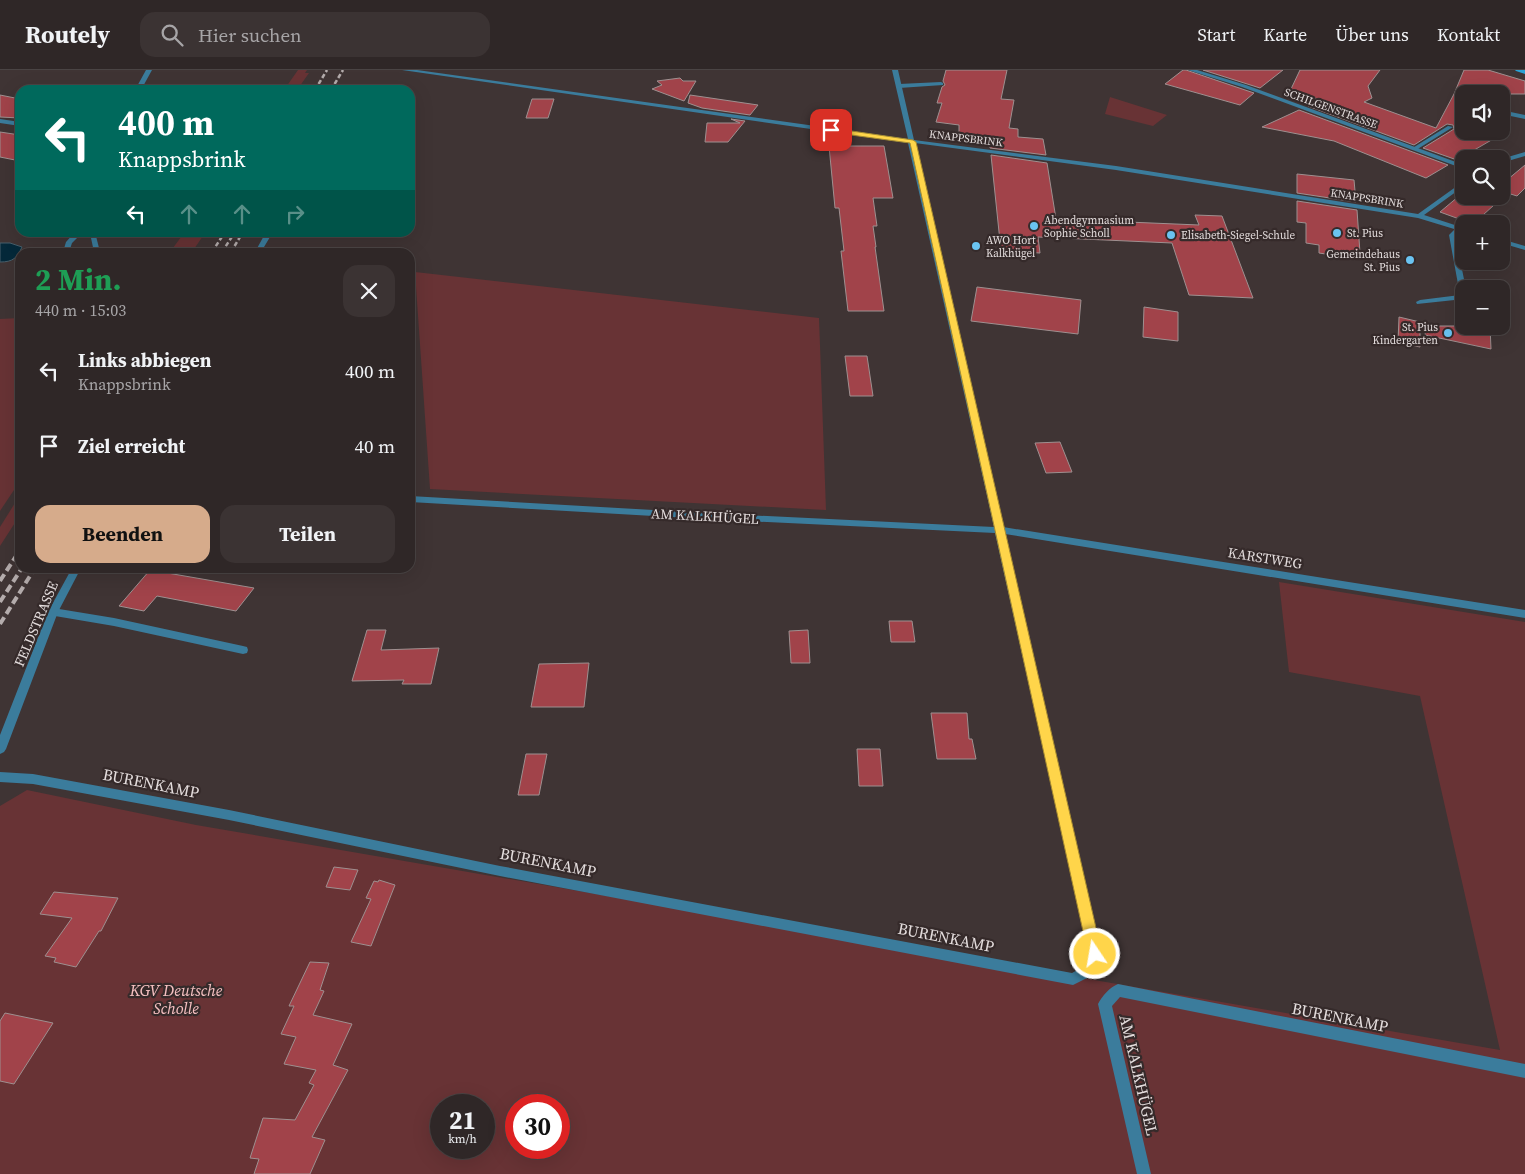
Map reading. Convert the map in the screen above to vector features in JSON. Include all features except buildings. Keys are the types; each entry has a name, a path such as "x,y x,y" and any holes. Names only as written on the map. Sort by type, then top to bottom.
{"street":[{"path":"141,85 149,70"},
{"name":"KNAPPSBRINK","path":"405,70 913,142 1116,168 1419,216 1455,227"},
{"path":"895,70 913,142 1000,530"},
{"name":"SCHILGENSTRASSE","path":"1191,70 1244,86 1455,164"},
{"path":"1518,70 1525,72"},
{"path":"899,86 941,84"},
{"path":"1510,114 1525,117"},
{"path":"0,121 15,123"},
{"path":"1414,149 1450,127"},
{"path":"1510,159 1525,154"},
{"path":"1419,216 1455,190"},
{"path":"1455,233 1452,235 1455,250"},
{"path":"67,248 69,242 74,237"},
{"path":"260,248 267,237"},
{"path":"1510,244 1525,248"},
{"path":"1420,302 1464,297 1459,270"},
{"name":"AM KALKHÜGEL","path":"415,499 1000,530"},
{"name":"KARSTWEG","path":"1000,530 1525,614"},
{"name":"BURENKAMP","path":"0,777 33,779 230,815 500,871 1073,979 1088,971 1095,954 1000,530"},
{"name":"FELDSTRASSE","path":"0,749 53,612 73,573"},
{"path":"53,612 114,622 244,650"},
{"name":"AM KALKHÜGEL","path":"1118,990 1105,1004 1144,1174"},
{"name":"BURENKAMP","path":"1118,990 1525,1071"}],"green space":[{"path":"298,70 307,70 305,73 309,73 301,85 288,85"},
{"path":"1110,97 1167,115 1153,126 1105,114"},
{"path":"181,237 202,237 195,248 173,248"},
{"path":"415,272 819,318 826,510 430,489"},
{"path":"15,318 15,488 0,511 0,319"},
{"path":"15,503 15,523 0,546 0,527"},
{"name":"KGV Deutsche Scholle","path":"1279,582 1525,622 1525,1174 0,1174 0,806 27,790 196,825 1500,1050 1420,696 1289,672"}],"water":[{"path":"0,243 10,243 22,247 15,248 14,259 0,262"}],"railway":[{"path":"318,85 327,70"},
{"path":"334,85 343,70"},
{"path":"215,248 222,237"},
{"path":"225,248 232,237"},
{"path":"233,248 240,237"},
{"path":"0,581 15,558"},
{"path":"0,602 19,573"},
{"path":"0,624 32,573"}],"place":[{"name":"Abendgymnasium Sophie Scholl","path":"1034,226"},
{"name":"St. Pius","path":"1337,233"},
{"name":"Elisabeth-Siegel-Schule","path":"1171,235"},
{"name":"AWO Hort Kalkhügel","path":"976,246"},
{"name":"Gemeindehaus St. Pius","path":"1410,260"},
{"name":"St. Pius Kindergarten","path":"1448,333"}],"route":[{"path":"831,130 913,142 1095,954"}]}
